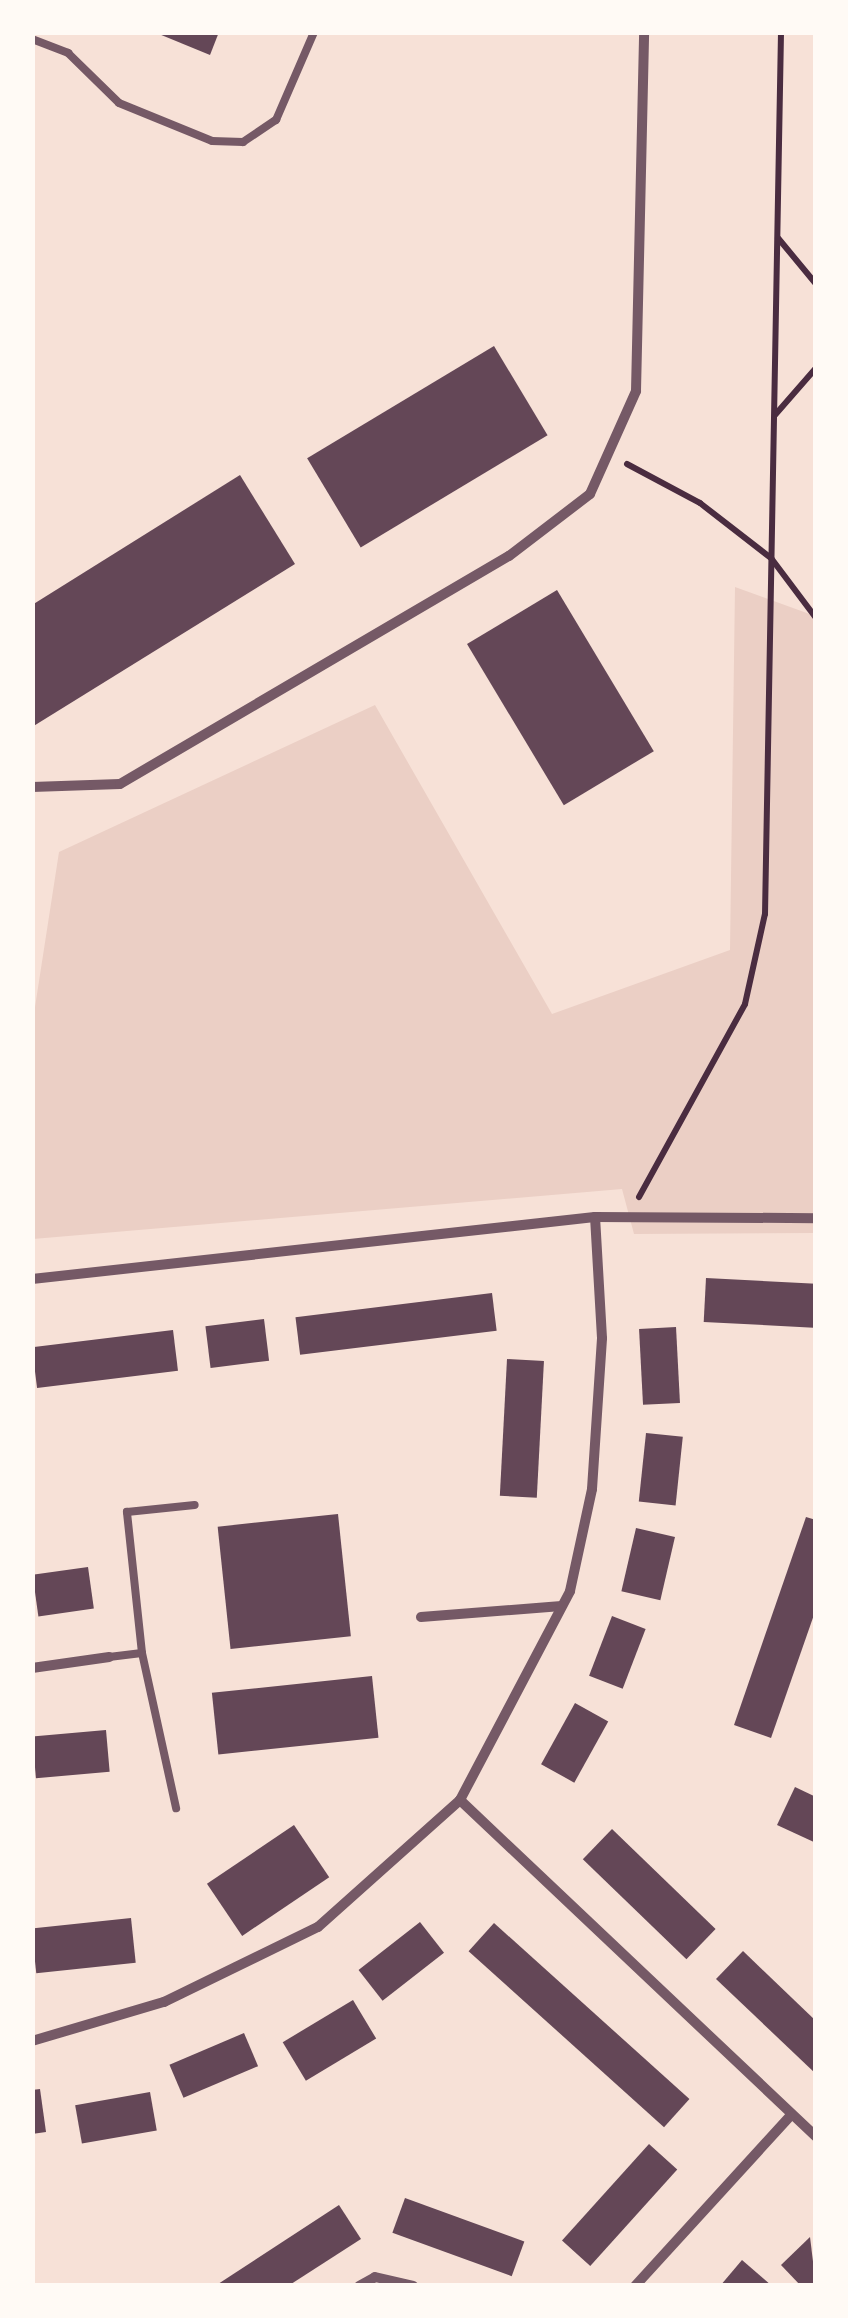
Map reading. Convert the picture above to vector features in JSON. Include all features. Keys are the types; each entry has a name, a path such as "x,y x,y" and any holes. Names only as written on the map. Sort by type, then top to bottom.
{"street":[{"path":"32,786 120,784 509,556 590,494 636,391 644,32"},
{"path":"32,2041 164,2002 318,1927 460,1800 562,1606 592,1489 602,1338 595,1216"},
{"path":"32,1279 595,1216 816,1218"},
{"path":"421,1617 562,1606"},
{"path":"32,1668 109,1657"},
{"path":"460,1800 816,2137"},
{"path":"635,2286 790,2116"},
{"path":"359,2286 375,2276 413,2286"}],"lane":[{"path":"32,39 68,53 119,103 212,141 243,142 276,120 314,32"},
{"path":"176,1808 142,1653 126,1512 195,1505"},
{"path":"109,1657 142,1653"}],"path":[{"path":"628,1217 745,1004 765,914 781,32"},
{"path":"778,237 816,284"},
{"path":"774,416 816,368"},
{"path":"608,454 700,504 771,558 816,618"}],"shaded area":[{"path":"735,587 815,616 815,1233 634,1234 622,1189 33,1239 33,1020 59,852 375,705 552,1014 730,950"}],"building":[{"path":"154,32 219,32 210,55"},
{"path":"494,346 548,435 361,547 307,458"},
{"path":"240,475 295,564 32,727 32,605"},
{"path":"557,590 654,751 564,805 467,644"},
{"path":"706,1278 816,1284 814,1328 704,1322"},
{"path":"492,1293 497,1331 300,1355 295,1317"},
{"path":"264,1319 269,1361 211,1368 205,1326"},
{"path":"676,1327 680,1403 643,1405 639,1329"},
{"path":"173,1330 178,1371 37,1388 32,1347"},
{"path":"507,1359 544,1361 537,1498 500,1496"},
{"path":"646,1433 683,1437 676,1505 639,1502"},
{"path":"338,1514 351,1636 231,1649 218,1527"},
{"path":"806,1517 816,1520 816,1609 771,1738 734,1725"},
{"path":"636,1528 675,1537 660,1600 621,1591"},
{"path":"88,1567 94,1609 38,1616 33,1575"},
{"path":"612,1616 646,1629 623,1689 589,1676"},
{"path":"372,1676 378,1738 218,1754 212,1693"},
{"path":"575,1703 608,1721 574,1783 541,1764"},
{"path":"106,1730 110,1772 36,1778 32,1736"},
{"path":"795,1787 816,1797 816,1843 777,1825"},
{"path":"294,1825 329,1877 242,1936 207,1884"},
{"path":"612,1829 716,1929 686,1959 583,1859"},
{"path":"131,1918 136,1963 36,1973 32,1928"},
{"path":"420,1922 444,1953 383,2001 359,1970"},
{"path":"494,1923 689,2099 664,2127 469,1951"},
{"path":"743,1951 816,2021 816,2074 716,1979"},
{"path":"353,2000 376,2039 306,2081 283,2042"},
{"path":"244,2033 258,2066 184,2098 169,2065"},
{"path":"40,2089 46,2132 32,2134 32,2090"},
{"path":"150,2092 157,2130 82,2144 75,2105"},
{"path":"649,2144 677,2169 590,2266 562,2241"},
{"path":"405,2198 524,2241 512,2276 392,2233"},
{"path":"339,2205 361,2239 288,2286 215,2286"},
{"path":"810,2237 816,2286 801,2286 781,2265"},
{"path":"742,2260 772,2286 720,2286"}]}
